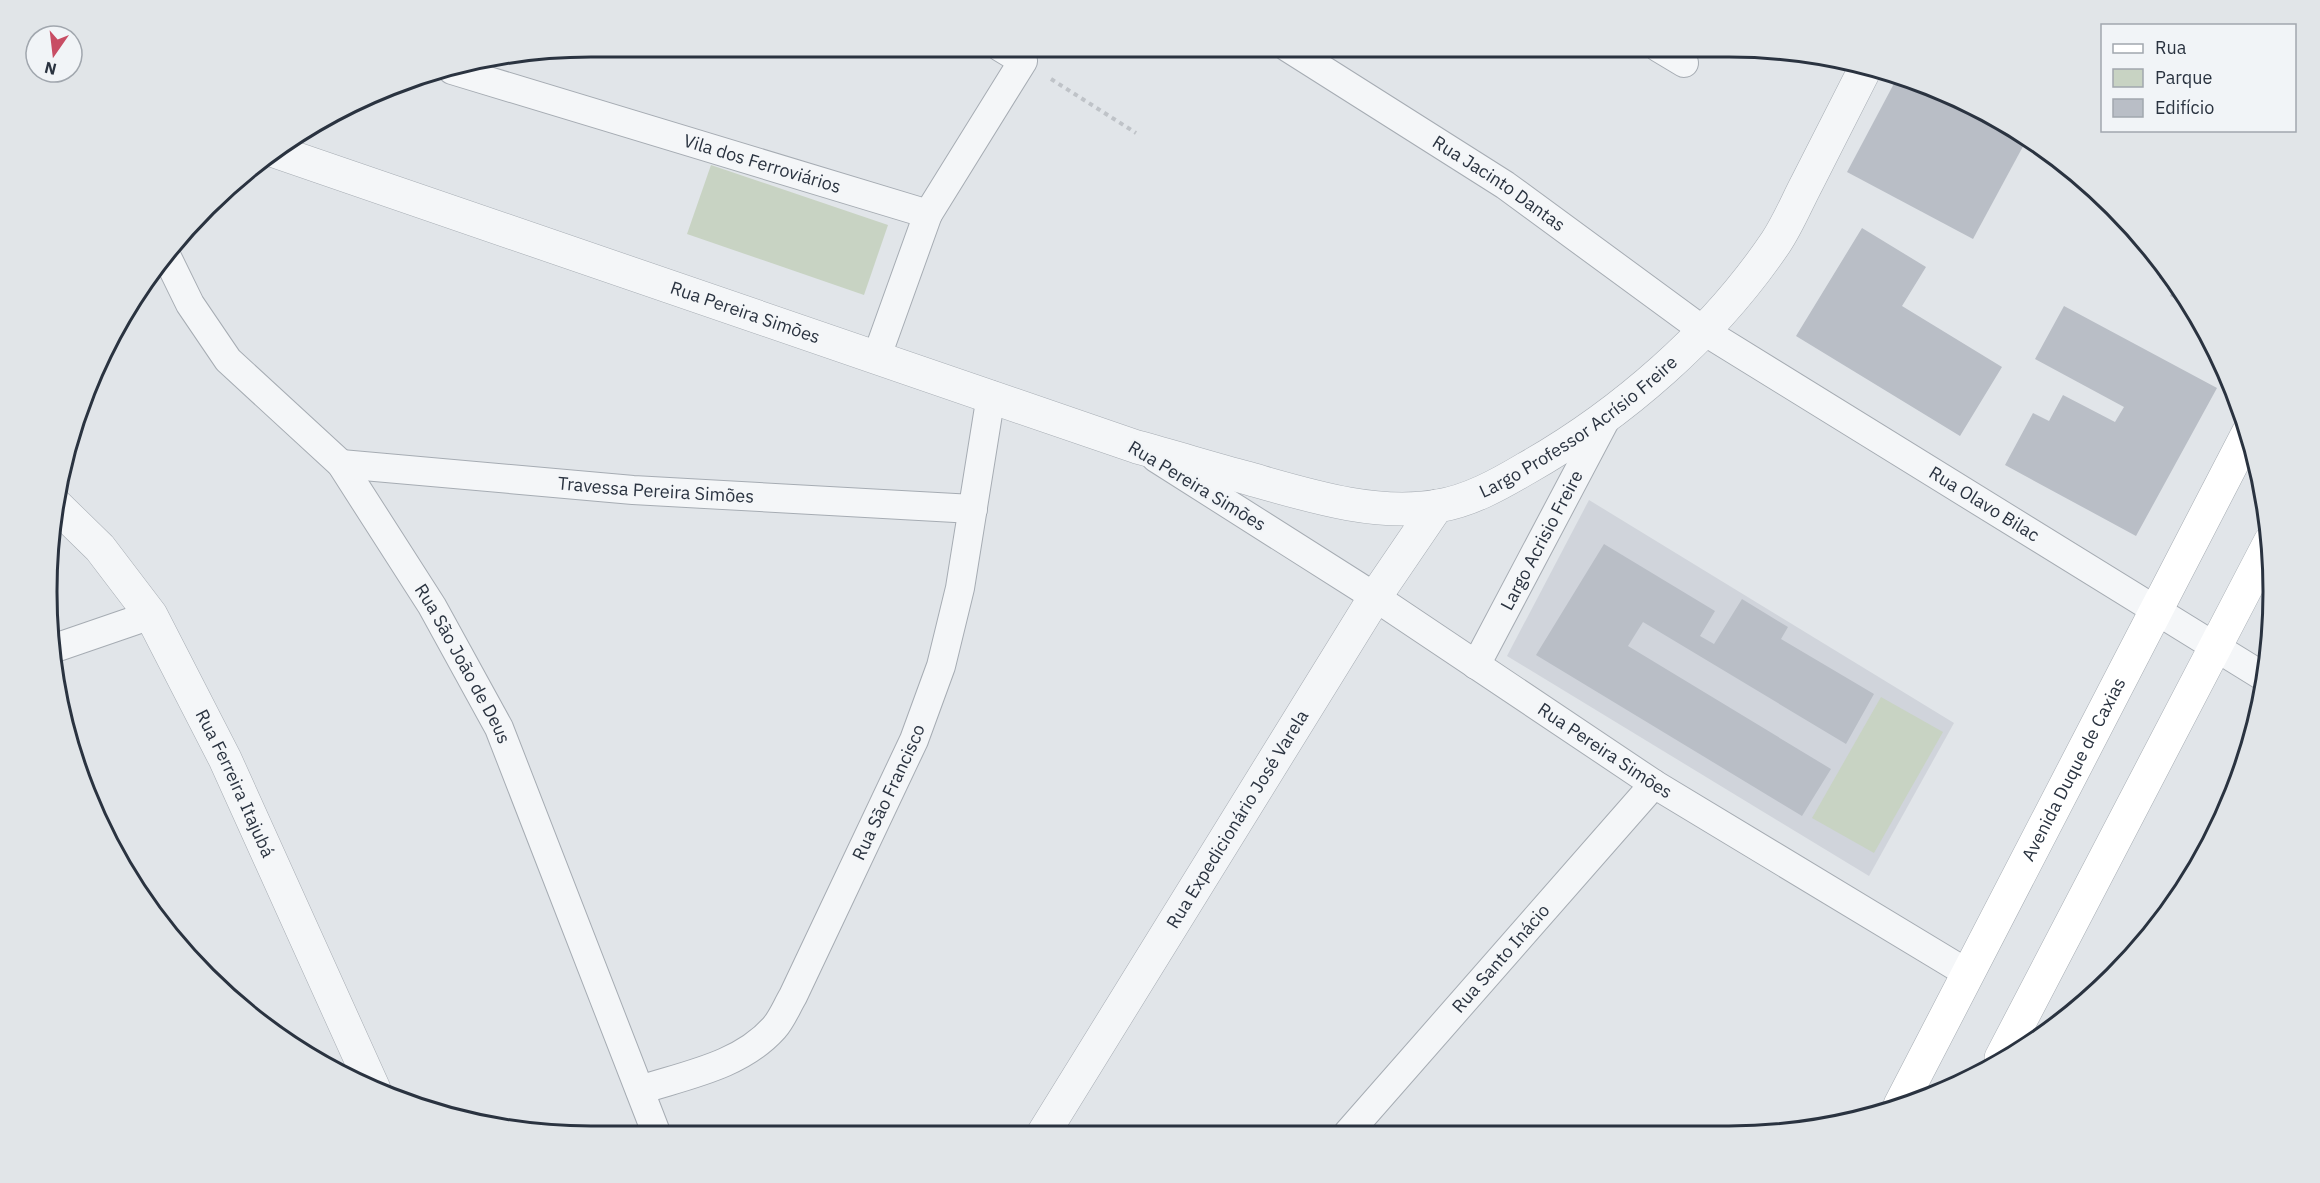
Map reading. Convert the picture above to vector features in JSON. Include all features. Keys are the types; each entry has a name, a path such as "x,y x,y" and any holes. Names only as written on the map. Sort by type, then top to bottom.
{"main road":[{"name":"Avenida Duque de Caxias","path":"1904,1096 2242,444"},
{"path":"2006,1048 2262,557"}],"street":[{"path":"877,356 928,214 1009,57"},
{"name":"Rua Jacinto Dantas","path":"1303,57 1505,185 1704,331"},
{"path":"1674,57 1684,63"},
{"name":"Vila dos Ferroviários","path":"462,73 928,214"},
{"name":"Largo Professor Acrísio Freire","path":"1137,447 1338,502 1389,508 1437,506 1468,498 1503,482 1550,455 1607,417 1704,331 1740,290 1777,241 1862,74"},
{"name":"Rua Pereira Simões","path":"284,154 991,395 1137,447 1375,597 1654,784 1967,973"},
{"name":"Rua São João de Deus","path":"169,263 190,304 228,360 341,464 432,606 499,728 654,1126"},
{"name":"Rua Olavo Bilac","path":"1704,331 2256,672"},
{"name":"Rua São Francisco","path":"640,1090 728,1062 755,1046 775,1027 793,996 914,740 941,666 960,588 991,395"},
{"name":"Largo Acrisio Freire","path":"1476,665 1607,417"},
{"name":"Travessa Pereira Simões","path":"341,464 633,490 973,509"},
{"name":"Rua Expedicionário José Varela","path":"1048,1126 1375,597 1437,506"},
{"name":"Rua Ferreira Itajubá","path":"63,512 100,548 151,615 225,759 369,1077"},
{"path":"60,646 151,615"},
{"name":"Rua Santo Inácio","path":"1354,1126 1654,784"}],"path":[{"path":"1016,57 1136,133"}],"shaded area":[{"path":"1589,500 1954,723 1869,876 1507,656"}],"green space":[{"path":"711,165 888,225 864,295 687,234"},
{"path":"1881,697 1943,732 1874,853 1812,818"}],"building":[{"path":"1894,83 1965,112 2023,146 1973,239 1847,172"},
{"path":"1862,228 1926,267 1902,306 2002,367 1960,436 1796,336"},
{"path":"2064,306 2217,388 2136,536 2005,465 2033,413 2049,421 2063,395 2115,422 2124,407 2035,359"},
{"path":"1604,544 1715,611 1700,636 1714,644 1742,599 1788,627 1781,639 1874,694 1846,744 1643,622 1628,646 1831,769 1802,816 1536,655"}]}
